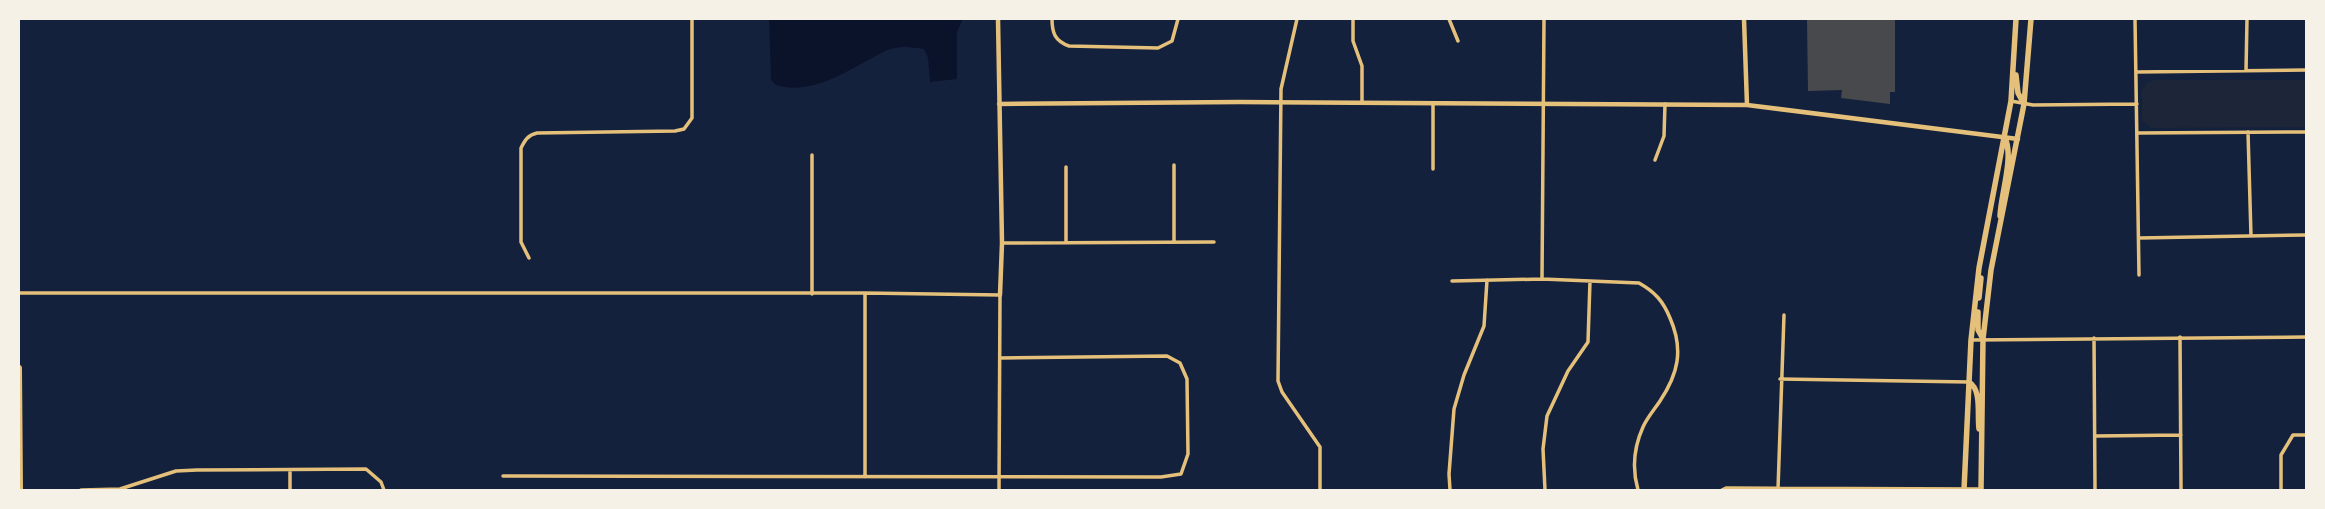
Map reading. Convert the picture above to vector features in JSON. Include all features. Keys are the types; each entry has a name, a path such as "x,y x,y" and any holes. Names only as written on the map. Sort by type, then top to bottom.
{"main road":[{"path":"1981,490 1983,339 1991,270 2024,104 2030,19"},
{"path":"2016,22 2016,82 2018,93 2024,104"},
{"path":"1964,490 1971,340 1980,258 2005,138 2011,101 2016,22"},
{"path":"1999,234 2000,197 2009,148 2005,138"},
{"path":"1980,258 1977,323 1978,330 1983,339"},
{"path":"19,368 20,490"},
{"path":"1969,382 1975,385 1977,393 1977,414 1982,443"}],"street":[{"path":"529,258 521,242 521,148 525,140 530,135 537,133 676,131 684,129 692,118 692,19"},
{"path":"998,19 1002,243 1000,295 999,490"},
{"path":"1052,19 1052,31 1055,37 1061,43 1069,46 1151,48 1165,46 1172,41 1178,19"},
{"path":"1297,19 1283,77 1281,102 1278,381 1282,392 1320,446 1320,490"},
{"path":"1353,19 1353,41 1362,66 1362,103"},
{"path":"1449,19 1458,41"},
{"path":"1542,280 1544,19"},
{"path":"1744,19 1747,105"},
{"path":"2134,19 2137,104 2139,275"},
{"path":"2246,71 2247,19"},
{"path":"2136,72 2306,70"},
{"path":"2011,101 2024,104 2137,104"},
{"path":"999,104 1281,102 1747,105 2018,139"},
{"path":"1433,103 1433,169"},
{"path":"1655,160 1664,136 1665,104"},
{"path":"2248,132 2252,236"},
{"path":"2137,133 2306,132"},
{"path":"812,154 812,294"},
{"path":"1174,165 1174,241"},
{"path":"1066,167 1066,242"},
{"path":"2138,238 2306,235"},
{"path":"1002,243 1214,242"},
{"path":"1452,280 1542,280 1638,283 1652,291 1664,304 1678,335 1678,367 1668,389 1643,426 1634,455 1638,490"},
{"path":"1450,490 1449,474 1454,409 1464,375 1484,326 1487,280"},
{"path":"1545,490 1542,449 1547,416 1568,371 1588,342 1590,281"},
{"path":"19,293 865,293 1000,295"},
{"path":"865,293 865,477"},
{"path":"1778,489 1780,379 1784,315"},
{"path":"2180,337 2181,490"},
{"path":"1971,340 2306,337"},
{"path":"2094,338 2096,436 2095,490"},
{"path":"502,476 1161,477 1181,474 1188,454 1187,379 1180,362 1167,356 1000,358"},
{"path":"1780,379 1969,382"},
{"path":"2096,436 2181,435"},
{"path":"2281,490 2281,455 2293,435 2306,435"},
{"path":"81,490 120,489 176,472 366,469 381,482 384,490"},
{"path":"290,470 290,490"},
{"path":"1722,490 1726,488 1981,490"}],"shaded area":[{"path":"769,19 963,19 957,32 957,79 930,82 928,58 924,49 904,47 885,51 846,72 818,84 790,88 776,85 771,80"},
{"path":"2154,80 2306,80 2306,127 2151,128 2142,121 2142,91 2147,83"}],"building":[{"path":"1807,19 1895,19 1895,92 1890,92 1890,104 1841,98 1842,90 1808,91"}]}
